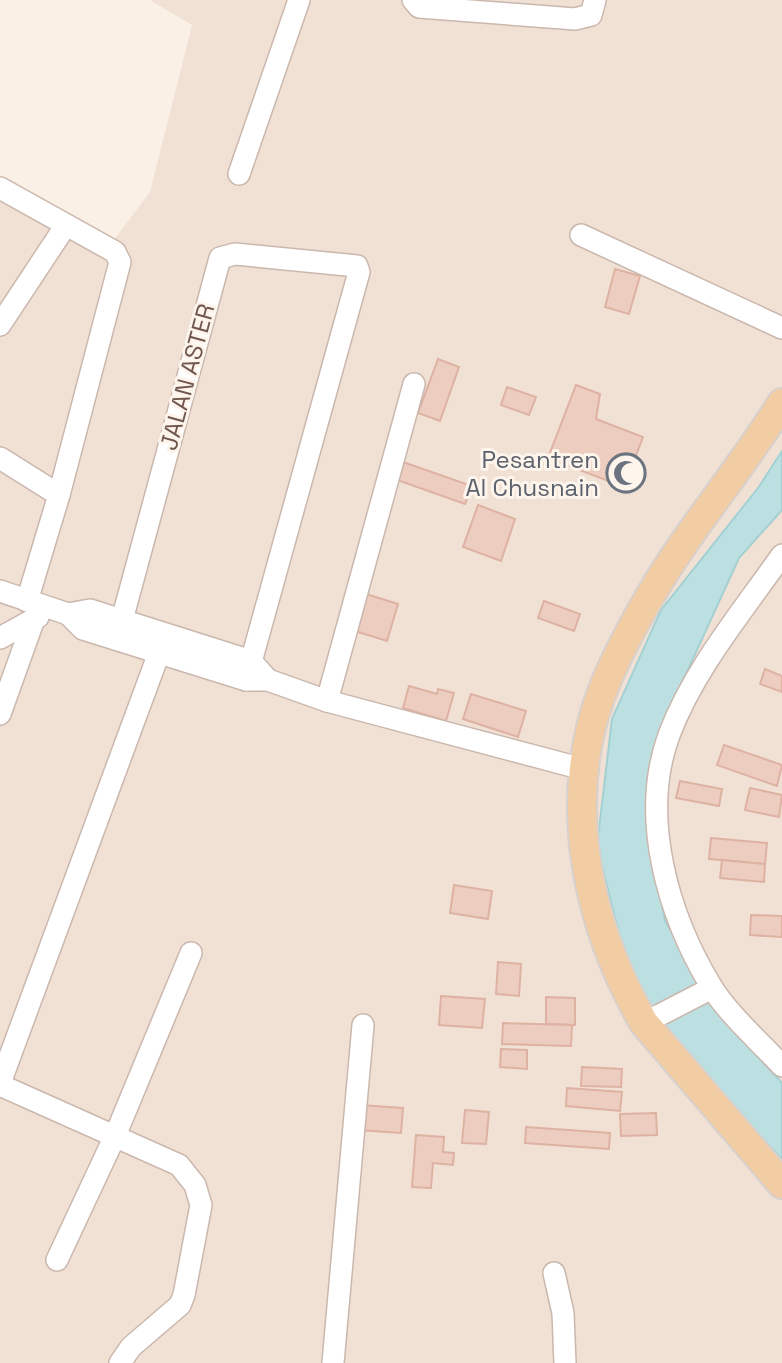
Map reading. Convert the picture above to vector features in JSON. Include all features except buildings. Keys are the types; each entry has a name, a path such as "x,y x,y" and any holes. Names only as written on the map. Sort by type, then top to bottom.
{"main road":[{"path":"782,403 651,594 608,680 592,725 583,769 582,839 591,887 610,955 650,1021 782,1184"}],"street":[{"path":"239,174 299,0"},
{"path":"413,0 419,7 575,19 591,15 595,0"},
{"path":"0,188 115,252 120,270 59,495 45,611 0,714"},
{"path":"0,325 66,225"},
{"path":"581,235 782,328"},
{"name":"JALAN ASTER","path":"122,620 220,258 235,254 346,264 242,669"},
{"path":"327,701 414,384"},
{"path":"0,458 59,495"},
{"path":"782,555 698,674 668,737 659,787 658,836 668,883 682,927 710,989 782,1066"},
{"path":"0,591 83,629 159,653 242,669"},
{"path":"0,638 45,611 90,610 122,620 268,680 327,701 583,769"},
{"path":"120,1363 131,1347 180,1305 201,1205 195,1185 179,1165 0,1084 159,653"},
{"path":"57,1260 115,1136 191,953"},
{"path":"650,1021 710,989"},
{"path":"333,1363 363,1025"},
{"path":"554,1273 563,1313 565,1363"}],"shaded area":[{"path":"150,0 782,0 782,451 612,719 678,1051 782,1159 782,1363 0,1363 0,181 113,241 150,192 192,25"},
{"path":"782,510 782,1083 724,1019 665,921 646,813 659,733 739,558"}],"water":[{"path":"782,451 782,510 739,558 659,733 646,813 665,921 724,1019 782,1083 782,1159 678,1051 627,965 597,846 612,719 661,610 758,488"}],"place":[{"name":"Pesantren Al Chusnain","path":"626,473"}]}
